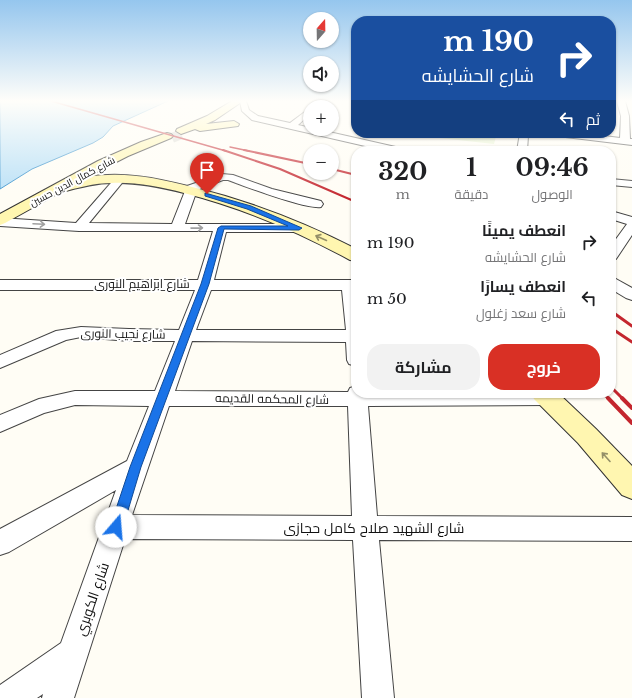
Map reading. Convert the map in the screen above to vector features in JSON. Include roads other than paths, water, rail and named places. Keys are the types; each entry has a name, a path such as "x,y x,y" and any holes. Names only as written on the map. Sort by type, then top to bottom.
{"main road":[{"path":"134,160 135,154 176,134"},
{"name":"شارع كمال الدين حسين","path":"0,221 54,190 130,150 176,134"},
{"path":"146,169 191,189"},
{"path":"54,190 93,180 121,178 144,180 191,189 249,208 299,228 337,245 351,253"},
{"path":"548,398 587,436 632,486"}],"street":[{"path":"301,134 352,146"},
{"path":"325,134 378,146"},
{"path":"596,138 628,142"},
{"path":"177,228 191,189 222,177 229,177 268,191 317,204"},
{"path":"79,227 121,178"},
{"path":"616,182 632,184"},
{"path":"616,190 632,192"},
{"path":"616,216 632,221"},
{"path":"0,221 79,227 299,228"},
{"path":"616,249 632,226"},
{"name":"شارع الكوبري","path":"58,698 136,467 205,284 221,228"},
{"name":"شارع ابراهيم النورى","path":"0,285 351,285"},
{"path":"616,285 632,295"},
{"name":"شارع نجيب النورى","path":"7,359 62,335 73,333 186,336 351,336"},
{"name":"شارع المحكمه القديمه","path":"0,424 37,407 57,401 75,398 351,396"},
{"path":"357,398 378,698"},
{"path":"0,543 136,467"},
{"name":"شارع الشهيد صلاح كامل حجازى","path":"116,527 632,529"},
{"path":"10,698 72,654"}],"water":[{"path":"0,134 106,134 93,143 32,169 0,189"}],"tunnel":[{"path":"172,138 182,134"}],"railway":[{"path":"165,134 226,151"},
{"path":"230,147 249,151"},
{"path":"244,150 303,163"},
{"path":"226,151 280,169 351,200"},
{"path":"339,171 351,174"},
{"path":"616,315 632,326"},
{"path":"616,331 632,342"},
{"path":"616,392 632,408"},
{"path":"608,398 632,423"}]}
